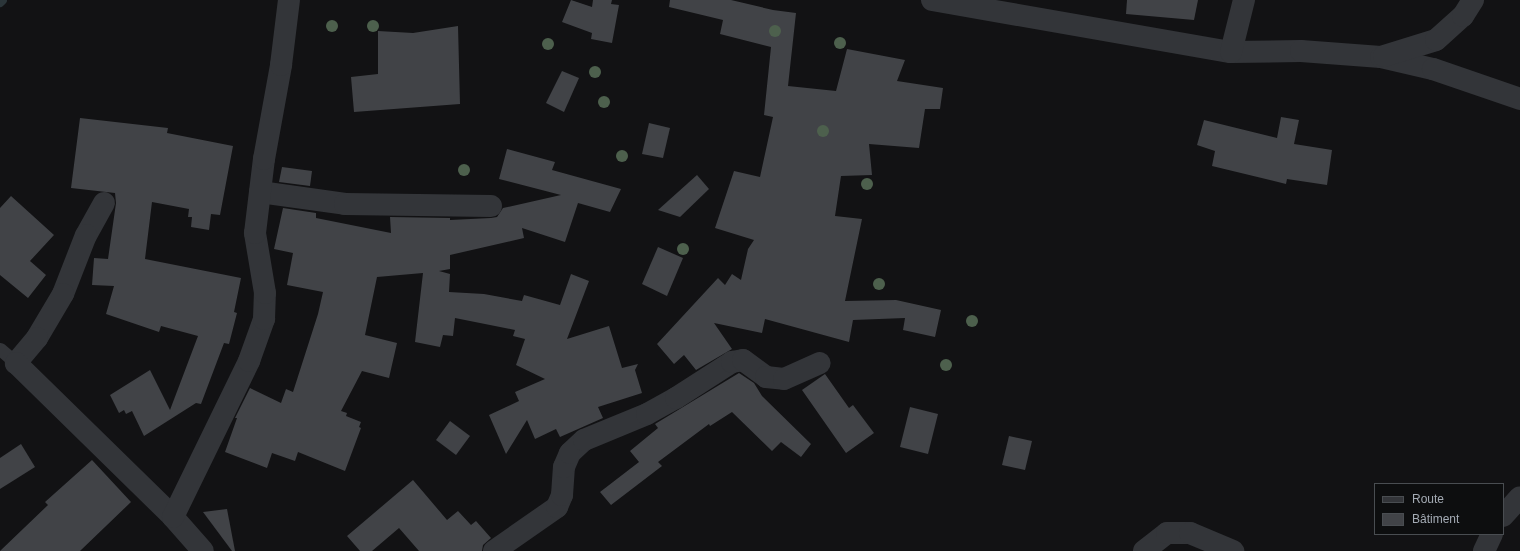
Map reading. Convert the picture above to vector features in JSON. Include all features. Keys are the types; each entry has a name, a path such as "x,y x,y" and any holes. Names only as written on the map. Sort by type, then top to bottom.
{"street":[{"path":"173,517 249,361 264,320 265,293 255,233 260,192 282,65 289,0"},
{"path":"932,0 1231,52 1302,52 1381,57 1433,69 1520,99"},
{"path":"1231,52 1244,0"},
{"path":"1381,57 1436,40 1463,16 1473,0"},
{"path":"260,192 345,204 491,206"},
{"path":"104,203 86,235 63,294 37,338 16,363 173,517 203,551"},
{"path":"494,551 557,507 562,495 564,467 570,453 584,440 658,408 732,362 743,360 766,377 784,380 820,363"},
{"path":"1504,515 1520,497"},
{"path":"1144,551 1167,533 1190,533 1233,551"},
{"path":"1484,551 1492,535"}],"lane":[{"path":"0,349 16,363"}],"building":[{"path":"571,0 592,7 593,0 612,0 611,4 619,5 612,43 591,39 592,33 562,22"},
{"path":"670,0 731,0 773,10 796,13 788,86 836,91 847,49 905,60 897,81 943,88 940,109 925,109 919,148 869,144 872,175 841,176 835,216 862,219 845,301 896,300 941,310 935,337 903,330 905,318 853,320 849,342 765,319 762,333 714,323 732,349 696,370 684,355 674,364 657,344 718,278 725,285 732,274 741,280 748,249 754,240 715,228 734,171 760,177 773,117 764,115 771,47 720,34 723,20 669,7"},
{"path":"1127,0 1198,0 1194,20 1126,14"},
{"path":"458,26 460,104 354,112 351,77 378,74 378,31 413,33"},
{"path":"562,71 579,78 564,112 546,103"},
{"path":"1281,117 1299,120 1294,144 1332,150 1327,185 1287,179 1286,184 1212,166 1215,151 1197,145 1204,120 1277,138"},
{"path":"80,118 168,128 167,133 233,146 220,215 211,214 209,230 191,227 192,217 188,217 189,209 152,202 145,259 241,278 234,312 237,313 229,344 224,343 201,404 196,403 144,436 132,411 126,414 124,410 119,413 110,395 150,370 170,410 198,336 161,326 159,332 106,314 114,286 92,285 94,258 108,259 116,203 115,193 71,188"},
{"path":"649,123 670,128 663,158 642,154"},
{"path":"507,149 555,162 552,170 621,189 610,212 578,203 565,242 522,228 524,238 450,255 450,269 439,271 450,274 449,292 484,294 522,301 524,295 560,305 571,274 589,281 567,339 609,326 622,368 638,364 635,370 642,393 598,407 603,418 560,437 556,429 535,439 527,420 506,454 489,415 519,401 515,392 545,379 516,365 525,339 513,336 515,330 455,318 453,336 443,335 440,347 415,342 423,273 377,277 365,335 397,343 389,378 362,371 341,411 347,413 346,416 361,422 359,427 361,428 345,471 298,452 295,461 272,453 267,468 225,452 237,418 235,418 250,388 281,403 286,389 293,392 318,314 323,292 287,285 293,253 274,249 283,208 316,213 316,218 391,233 390,217 450,218 450,220 491,218 497,217 503,208 561,195 499,179"},
{"path":"282,167 312,171 310,186 279,182"},
{"path":"697,175 709,189 680,217 658,210"},
{"path":"11,196 54,235 30,261 46,275 28,298 0,275 0,208"},
{"path":"658,247 683,258 667,296 642,284"},
{"path":"739,373 754,383 762,396 811,444 801,457 781,442 772,451 732,412 710,426 709,424 658,462 662,466 611,505 600,492 639,462 630,451 658,428 655,424"},
{"path":"825,374 849,408 853,405 874,433 846,453 802,390"},
{"path":"910,407 938,414 928,454 900,447"},
{"path":"450,421 470,436 456,455 436,440"},
{"path":"1009,436 1032,441 1025,470 1002,465"},
{"path":"21,444 35,467 0,489 0,458"},
{"path":"92,460 131,502 80,551 0,551 48,505 45,502"},
{"path":"413,480 447,520 458,511 471,525 476,521 491,538 483,545 482,551 419,551 399,528 372,551 360,551 347,536"},
{"path":"227,509 235,551 232,551 203,512"}],"waterway":[{"path":"0,3 3,0"}]}
